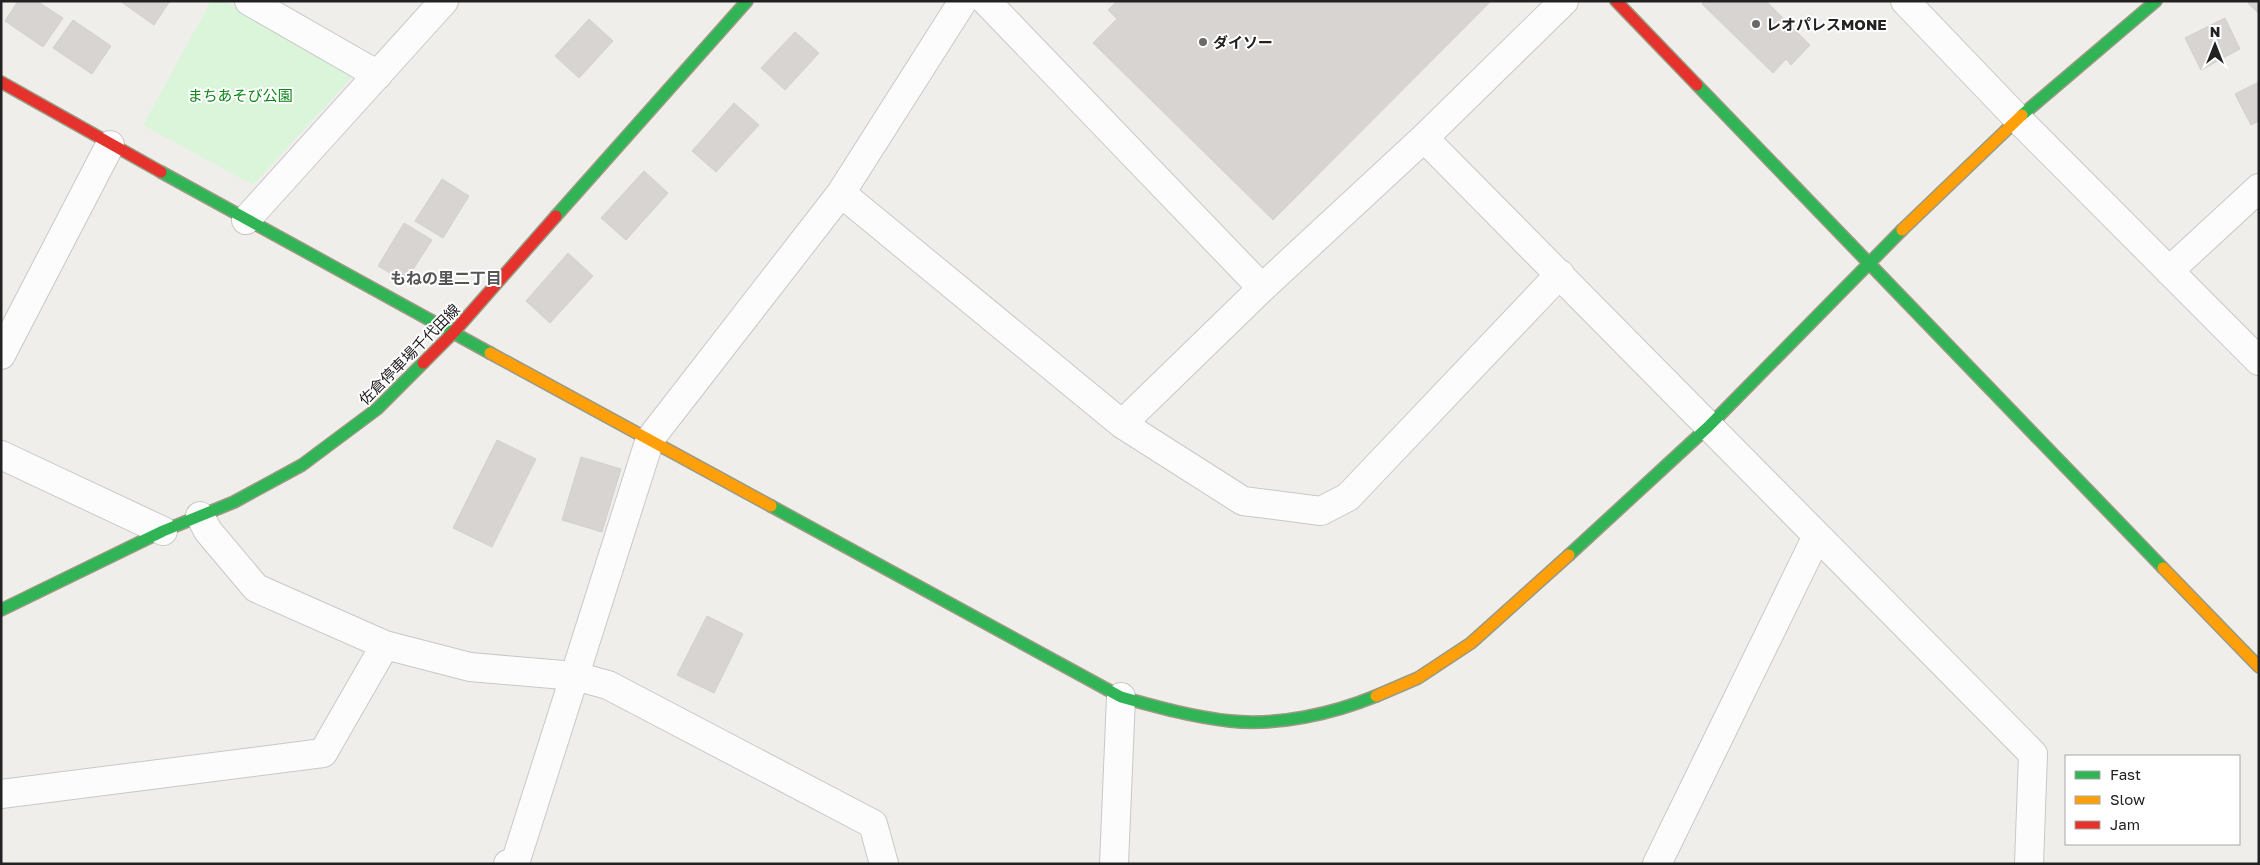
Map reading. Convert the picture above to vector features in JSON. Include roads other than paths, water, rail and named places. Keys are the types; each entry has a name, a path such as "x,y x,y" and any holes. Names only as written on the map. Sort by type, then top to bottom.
{"street":[{"path":"249,1 378,75"},
{"path":"246,220 444,1"},
{"name":"佐倉停車場千代田線","path":"1,610 163,532 234,502 302,465 377,409 453,332 747,1"},
{"path":"516,862 650,439 841,193 963,1"},
{"path":"986,1 1262,288"},
{"path":"1122,424 1262,288 1424,138 1564,1"},
{"path":"1616,1 2259,667"},
{"path":"1905,1 2018,119 2259,362"},
{"path":"1,82 246,220 1120,697 1167,710 1231,721 1287,720 1354,705 1418,678 1471,643 1508,612 1708,427 1868,263 2018,119 2156,1"},
{"path":"1424,138 2032,754 2029,864"},
{"path":"1,355 110,145"},
{"path":"2169,271 2259,188"},
{"path":"841,193 1122,424 1243,501 1321,511 1348,497 1560,274"},
{"path":"1,455 163,532"},
{"path":"200,516 208,532 256,588 385,645 470,667 575,676 608,685 873,824 884,864"},
{"path":"1657,864 1817,536"},
{"path":"1,794 323,753 385,645"},
{"path":"1114,864 1120,697"}],"place":[{"name":"レオパレスMONE","path":"1756,24"},
{"name":"ダイソー","path":"1203,42"}],"district":[{"name":"もねの里二丁目","path":"446,278"}],"park label":[{"name":"まちあそび公園","path":"240,95"}]}
